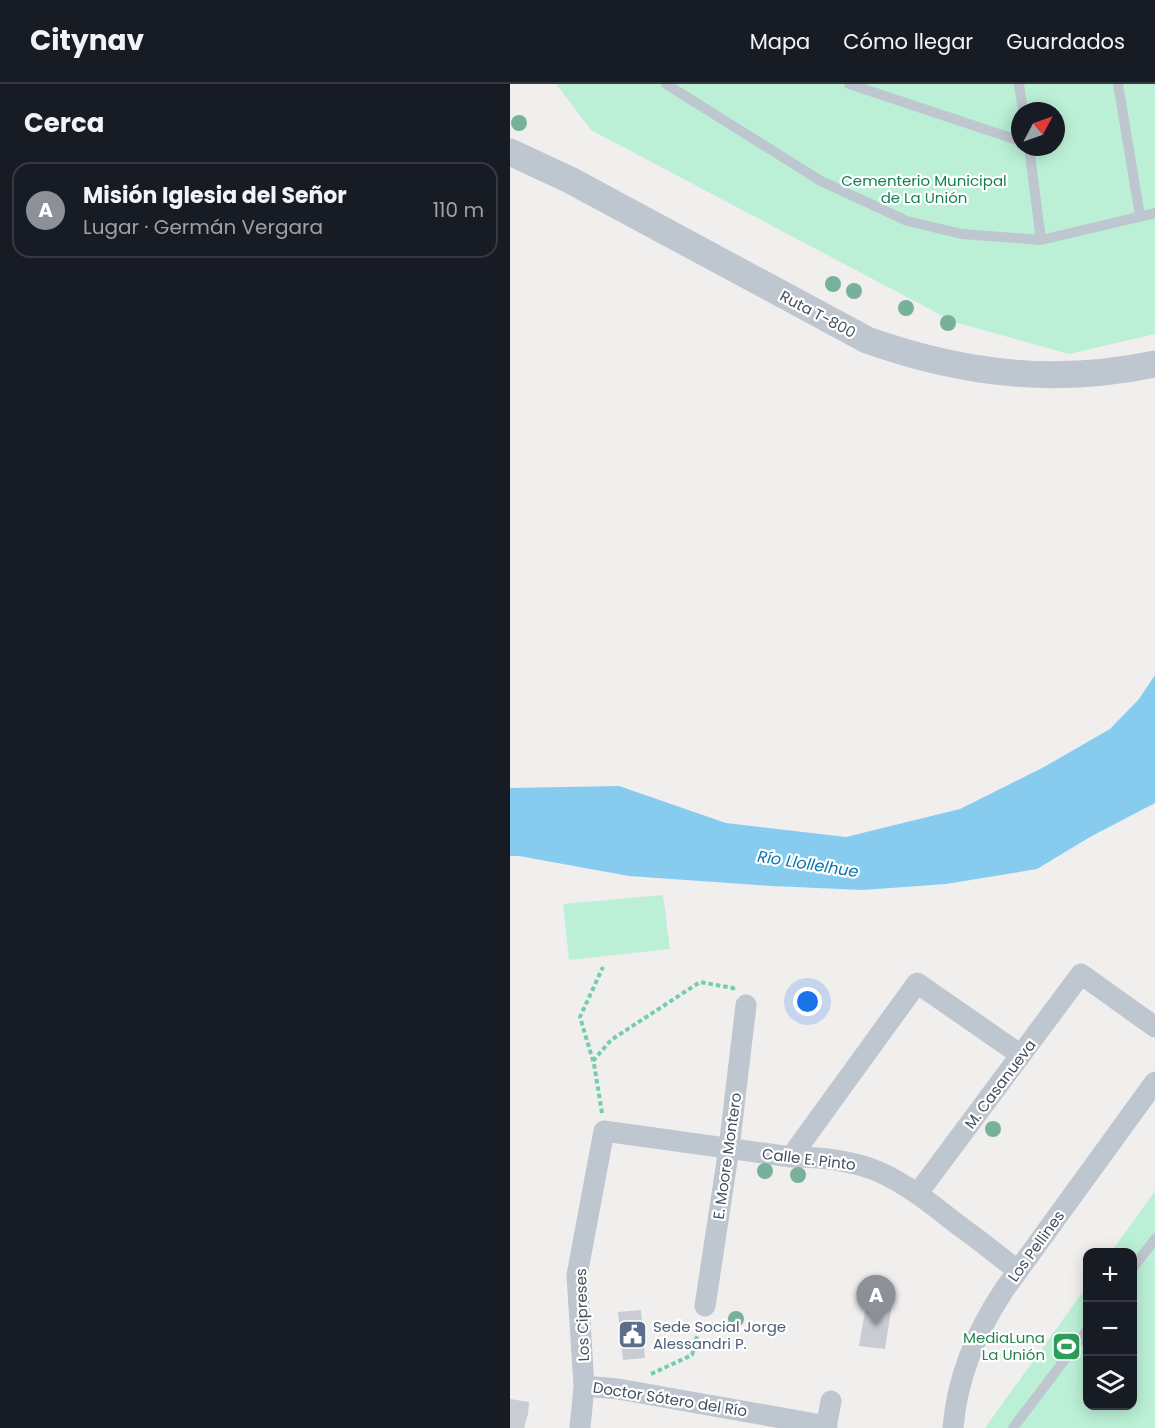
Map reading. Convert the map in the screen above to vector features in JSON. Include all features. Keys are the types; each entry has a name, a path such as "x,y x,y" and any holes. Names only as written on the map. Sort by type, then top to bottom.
{"street":[{"name":"Ruta T-800","path":"510,152 579,186 867,340 899,351 965,368 1034,375 1105,373 1155,364"},
{"name":"M. Casanueva","path":"918,1193 1081,974 1155,1028"},
{"path":"791,1157 917,983 1022,1055"},
{"name":"E. Moore Montero","path":"705,1306 729,1148 746,1005"},
{"name":"Los Pellines","path":"953,1428 963,1375 974,1343 990,1311 1155,1082"},
{"name":"Calle E. Pinto","path":"604,1131 791,1157 823,1158 875,1170 918,1193 1018,1271"},
{"name":"Los Cipreses","path":"580,1428 584,1386 578,1275 604,1131"},
{"name":"Doctor Sótero del Río","path":"584,1386 618,1389 827,1427"},
{"path":"827,1427 831,1401"}],"lane":[{"path":"666,84 821,181 907,221 962,234 1041,240 1155,213"},
{"path":"849,84 1011,138"},
{"path":"1019,84 1022,102"},
{"path":"1118,84 1140,216"},
{"path":"1030,156 1041,240"},
{"path":"1137,1262 1155,1239"},
{"path":"1013,1428 1083,1336"}],"path":[{"path":"603,967 580,1017 593,1061 604,1131"},
{"path":"593,1061 610,1040 700,982 734,988 746,1005"},
{"path":"618,1389 692,1355 705,1306"}],"green space":[{"name":"Cementerio Municipal de La Unión","path":"556,84 1155,84 1155,334 1069,354 954,322 591,130"},
{"path":"663,895 670,949 569,960 563,904"},
{"name":"MediaLuna La Unión","path":"1155,1191 1155,1428 985,1428 1083,1292 1083,1410 1137,1410 1137,1248 1114,1248"}],"water":[{"name":"Río Llollelhue","path":"1155,675 1155,803 1090,837 1037,869 946,884 863,890 629,876 510,856 510,788 619,786 726,823 846,837 960,809 1044,767 1110,729 1139,699"}],"building":[{"path":"867,1300 892,1304 885,1349 859,1346"},
{"name":"Sede Social Jorge Alessandri P.","path":"641,1310 645,1358 623,1360 618,1312"},
{"path":"510,1399 529,1402 524,1428 510,1428"}],"place":[{"name":"Misión Iglesia del Señor","path":"876,1325"},
{"name":"Sede Social Jorge Alessandri P.","path":"632,1335"},
{"name":"MediaLuna La Unión","path":"1066,1346"}]}
